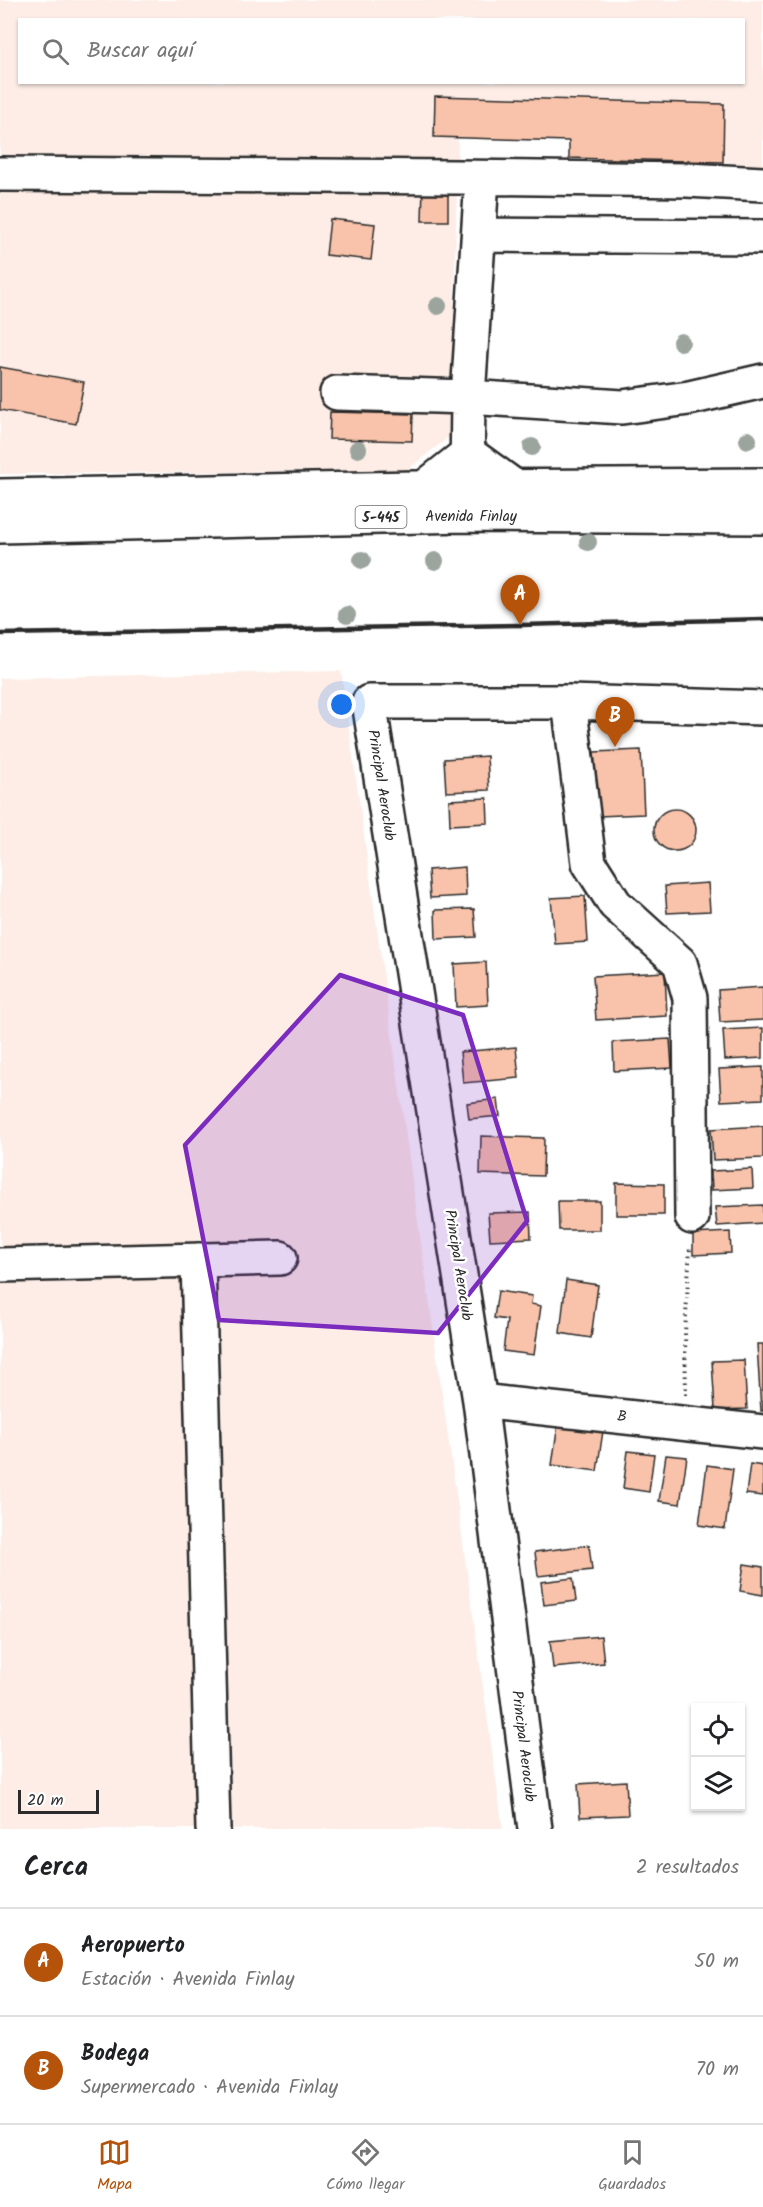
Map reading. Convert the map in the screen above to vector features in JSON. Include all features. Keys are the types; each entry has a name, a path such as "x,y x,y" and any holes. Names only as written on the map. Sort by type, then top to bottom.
{"main road":[{"path":"0,174 687,180 763,184"},
{"path":"466,501 468,397 482,178"},
{"path":"479,235 763,237"},
{"path":"337,393 468,397 622,407 689,398 763,381"},
{"path":"468,453 515,487"},
{"path":"424,488 468,453"},
{"name":"Avenida Finlay","path":"0,496 424,488 466,501 515,487 763,486"},
{"name":"Avenida Finlay","path":"0,526 466,501 763,517"},
{"name":"Principal Aeroclub","path":"535,1829 480,1401 369,702 569,702"},
{"path":"692,1217 690,998 680,963 615,904 590,863 569,702 763,708"},
{"path":"0,1265 280,1258"},
{"path":"198,1260 213,1829"},
{"name":"B","path":"480,1401 763,1432"}],"path":[{"path":"686,1422 685,1333 692,1217"}],"highlighted area":[{"path":"340,975 463,1015 527,1221 438,1333 219,1320 185,1145"}],"shaded area":[{"path":"0,0 763,0 763,166 723,162 583,158 569,141 458,138 449,437 407,470 0,474"},
{"path":"341,671 503,1829 0,1829 0,678"}],"building":[{"path":"435,96 724,104 723,162 569,158 569,141 434,137"},
{"path":"423,186 448,186 448,221 422,221"},
{"path":"330,219 375,224 371,260 326,255"},
{"path":"0,367 84,382 76,424 0,410"},
{"path":"330,412 413,414 412,441 329,439"},
{"path":"641,750 644,814 599,816 594,752"},
{"path":"487,756 489,790 446,792 444,759"},
{"path":"487,798 488,823 450,825 449,800"},
{"path":"675,809 683,810 690,815 695,822 695,838 690,845 683,850 675,851 667,850 660,845 655,838 654,830 655,822 660,815 667,810"},
{"path":"465,867 466,896 430,898 428,870"},
{"path":"708,883 710,911 667,913 665,886"},
{"path":"585,896 588,942 555,944 551,898"},
{"path":"474,909 476,937 436,939 435,910"},
{"path":"486,962 488,1005 456,1007 454,964"},
{"path":"665,972 667,1016 596,1020 593,976"},
{"path":"763,987 763,1020 720,1022 718,990"},
{"path":"763,1028 763,1058 725,1060 723,1030"},
{"path":"670,1039 672,1068 614,1071 613,1042"},
{"path":"516,1047 519,1078 463,1083 460,1052"},
{"path":"763,1067 763,1099 721,1101 719,1069"},
{"path":"498,1099 500,1116 469,1119 467,1103"},
{"path":"763,1126 763,1158 713,1160 711,1129"},
{"path":"481,1136 544,1138 543,1176 480,1174"},
{"path":"752,1169 753,1188 712,1190 711,1171"},
{"path":"616,1183 664,1184 664,1215 616,1215"},
{"path":"558,1201 600,1201 600,1230 559,1230"},
{"path":"763,1205 763,1223 717,1226 715,1207"},
{"path":"530,1212 531,1238 490,1240 488,1213"},
{"path":"730,1232 731,1253 693,1255 693,1234"},
{"path":"566,1280 598,1285 591,1338 560,1333"},
{"path":"498,1291 532,1296 531,1304 541,1306 534,1355 503,1351 507,1320 494,1318"},
{"path":"757,1344 763,1344 763,1411 761,1411"},
{"path":"744,1360 747,1409 715,1410 712,1361"},
{"path":"558,1424 603,1431 597,1471 552,1465"},
{"path":"628,1451 654,1454 649,1492 623,1488"},
{"path":"666,1455 687,1457 680,1504 659,1501"},
{"path":"750,1464 763,1466 763,1496 746,1494"},
{"path":"707,1465 733,1469 725,1529 699,1525"},
{"path":"589,1545 592,1570 538,1576 535,1552"},
{"path":"744,1564 763,1567 763,1595 740,1591"},
{"path":"573,1578 576,1601 544,1605 541,1582"},
{"path":"601,1636 604,1663 553,1668 550,1641"},
{"path":"626,1781 628,1815 580,1817 578,1784"}],"railway":[{"path":"0,634 763,619"}],"place":[{"name":"Aeropuerto","path":"520,625"},
{"name":"Bodega","path":"615,747"}]}
